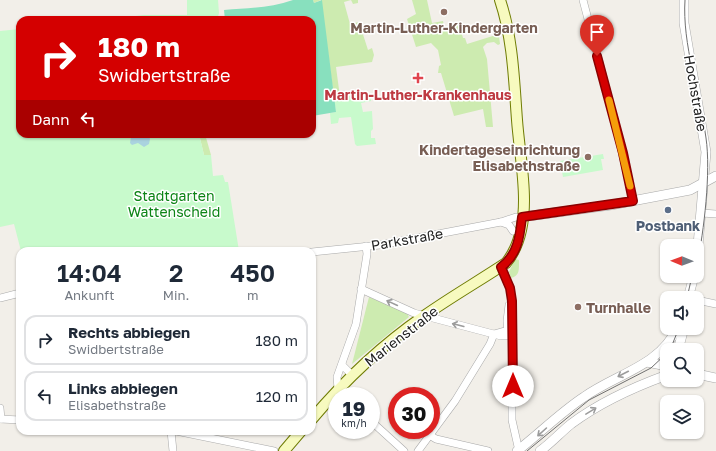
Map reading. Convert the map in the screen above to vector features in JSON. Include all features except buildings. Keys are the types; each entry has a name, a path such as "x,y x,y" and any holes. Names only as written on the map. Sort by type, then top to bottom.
{"main road":[{"path":"500,0 511,47 523,185 519,217 501,267"},
{"name":"Marienstraße","path":"344,387 352,375 423,316 501,267 510,258 518,243 519,217"},
{"name":"Marienstraße","path":"316,415 328,404"},
{"path":"284,451 298,435"}],"street":[{"path":"583,0 616,126 633,201"},
{"name":"Hochstraße","path":"684,0 684,23 705,147 704,184 699,239"},
{"path":"519,217 633,201 690,190 704,184 716,176"},
{"path":"702,213 716,214"},
{"name":"Parkstraße","path":"316,252 366,246 501,222 519,217"},
{"path":"501,222 509,225 513,232"},
{"path":"340,387 337,377 356,324 367,254 366,246"},
{"path":"501,267 510,288 511,297 510,333 512,350 513,428 518,451 582,398 604,383 647,362 662,351 672,335"},
{"path":"362,289 423,316 494,334 510,333"},
{"path":"0,298 16,294"},
{"path":"704,301 716,304"},
{"path":"440,423 468,381 490,344 494,334"},
{"path":"647,362 660,365"},
{"path":"342,365 352,375"},
{"path":"655,379 660,374"},
{"path":"704,375 716,378"},
{"path":"540,451 559,433 590,411 660,377"},
{"path":"0,408 1,419 16,420"},
{"path":"380,429 404,451"},
{"path":"171,435 173,451"},
{"path":"196,435 274,451"},
{"path":"418,451 428,439"},
{"path":"436,439 488,451"}],"green space":[{"path":"187,0 218,0 218,16 136,16 144,15 187,15"},
{"path":"293,0 313,0 314,3 322,0 336,112 316,115 316,16 225,16 224,10 284,3"},
{"path":"313,0 321,0 314,3"},
{"path":"321,0 351,0 344,2 350,24 359,22 368,50 372,48 374,55 372,62 336,67 340,97 334,98"},
{"path":"351,0 358,0 358,3 353,4"},
{"path":"412,0 427,0 432,23 443,21 445,30 456,28 456,25 459,24 463,38 465,38 467,44 496,35 499,36 500,44 498,45 494,42 487,43 483,47 487,59 493,127 486,127 483,109 454,116 441,73 438,73 439,66 441,65 438,50 431,43 416,47 407,19 416,14"},
{"name":"Stadtgarten Wattenscheid","path":"16,29 16,138 200,138 204,155 211,155 213,176 223,175 225,182 228,182 238,247 20,247 14,224 0,227 0,31"},
{"path":"370,93 371,101 361,103 363,112 372,111 373,129 371,131 371,138 375,138 376,144 357,146 355,144 351,117 339,118 338,123 331,124 330,113 336,112 334,98"},
{"path":"200,138 206,138 211,155 204,155"},
{"path":"603,154 604,159 601,159 603,170 563,177 560,161"},
{"path":"515,259 519,260 518,272 516,276 511,278 509,272"},
{"path":"369,297 407,313 409,317 352,364"}],"water":[{"path":"131,138 150,139 149,144 144,147 138,143 132,145 130,143"}],"tram line":[{"path":"685,0 686,34 703,121 707,152 708,167 706,202 701,239"},
{"path":"689,291 690,283"},
{"path":"673,343 676,335"},
{"path":"527,451 589,400 651,368 660,360"}],"slow traffic":[{"path":"609,100 630,186"}],"place":[{"name":"Martin-Luther-Kindergarten","path":"444,12"},
{"name":"Martin-Luther-Krankenhaus","path":"418,78"},
{"name":"Kindertageseinrichtung Elisabethstraße","path":"588,157"},
{"name":"Postbank","path":"668,210"},
{"name":"Turnhalle","path":"578,307"}],"route":[{"path":"513,386 512,301 510,288 501,267 510,258 518,243 522,217 633,201 623,153 597,56"}]}
